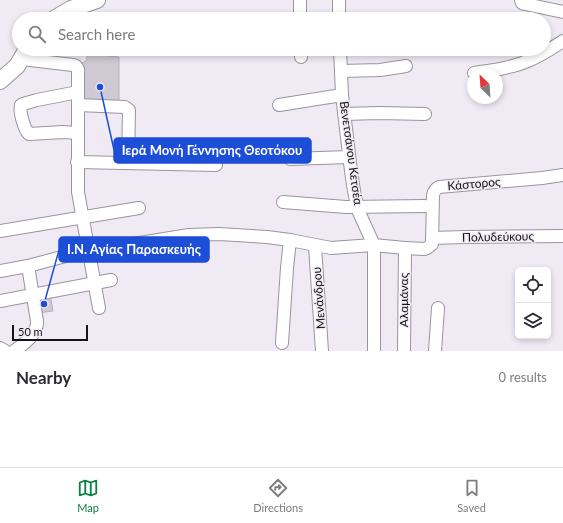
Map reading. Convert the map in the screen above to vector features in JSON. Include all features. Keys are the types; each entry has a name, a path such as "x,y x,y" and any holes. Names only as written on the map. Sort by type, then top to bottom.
{"main road":[{"path":"67,12 97,0"},
{"path":"0,81 13,70 23,56"}],"street":[{"path":"300,0 300,12"},
{"path":"339,0 339,12"},
{"path":"521,0 522,3 525,4 563,12"},
{"path":"551,49 563,41"},
{"path":"33,56 76,66 78,70 78,192 99,308"},
{"name":"Βενετσάνου Κετσέα","path":"340,56 342,95 354,191 358,206 373,245 374,351"},
{"path":"500,68 523,63 540,56"},
{"path":"341,71 380,70 406,66"},
{"path":"78,92 23,104 21,105 20,110 28,134 63,132 78,133"},
{"path":"279,105 342,95"},
{"path":"78,106 127,108 129,112 128,163"},
{"path":"344,114 425,114"},
{"path":"290,159 349,157"},
{"path":"77,162 216,165"},
{"name":"Κάστορος","path":"432,238 433,195 436,188 563,175"},
{"path":"283,202 341,207 425,206"},
{"path":"0,231 139,208"},
{"path":"0,271 28,266 88,250 189,235 219,234 256,236 290,240 331,248 373,245 424,249 432,244 432,238"},
{"name":"Πολυδεύκους","path":"432,238 563,236"},
{"path":"282,343 290,240"},
{"name":"Μενάνδρου","path":"315,246 322,351"},
{"name":"Αλαμάνας","path":"404,351 405,248"},
{"path":"14,351 28,339 36,329 37,322 28,266"},
{"path":"0,301 111,280"},
{"path":"435,351 438,308"},
{"path":"0,348 5,351"}],"building":[{"path":"87,56 119,57 119,104 81,103 81,64 87,60"},
{"path":"50,294 53,311 38,313 36,297"}],"place":[{"name":"Ιερά Μονή Γέννησης Θεοτόκου","path":"100,87"},
{"name":"Ι.Ν. Αγίας Παρασκευής","path":"44,304"}]}
